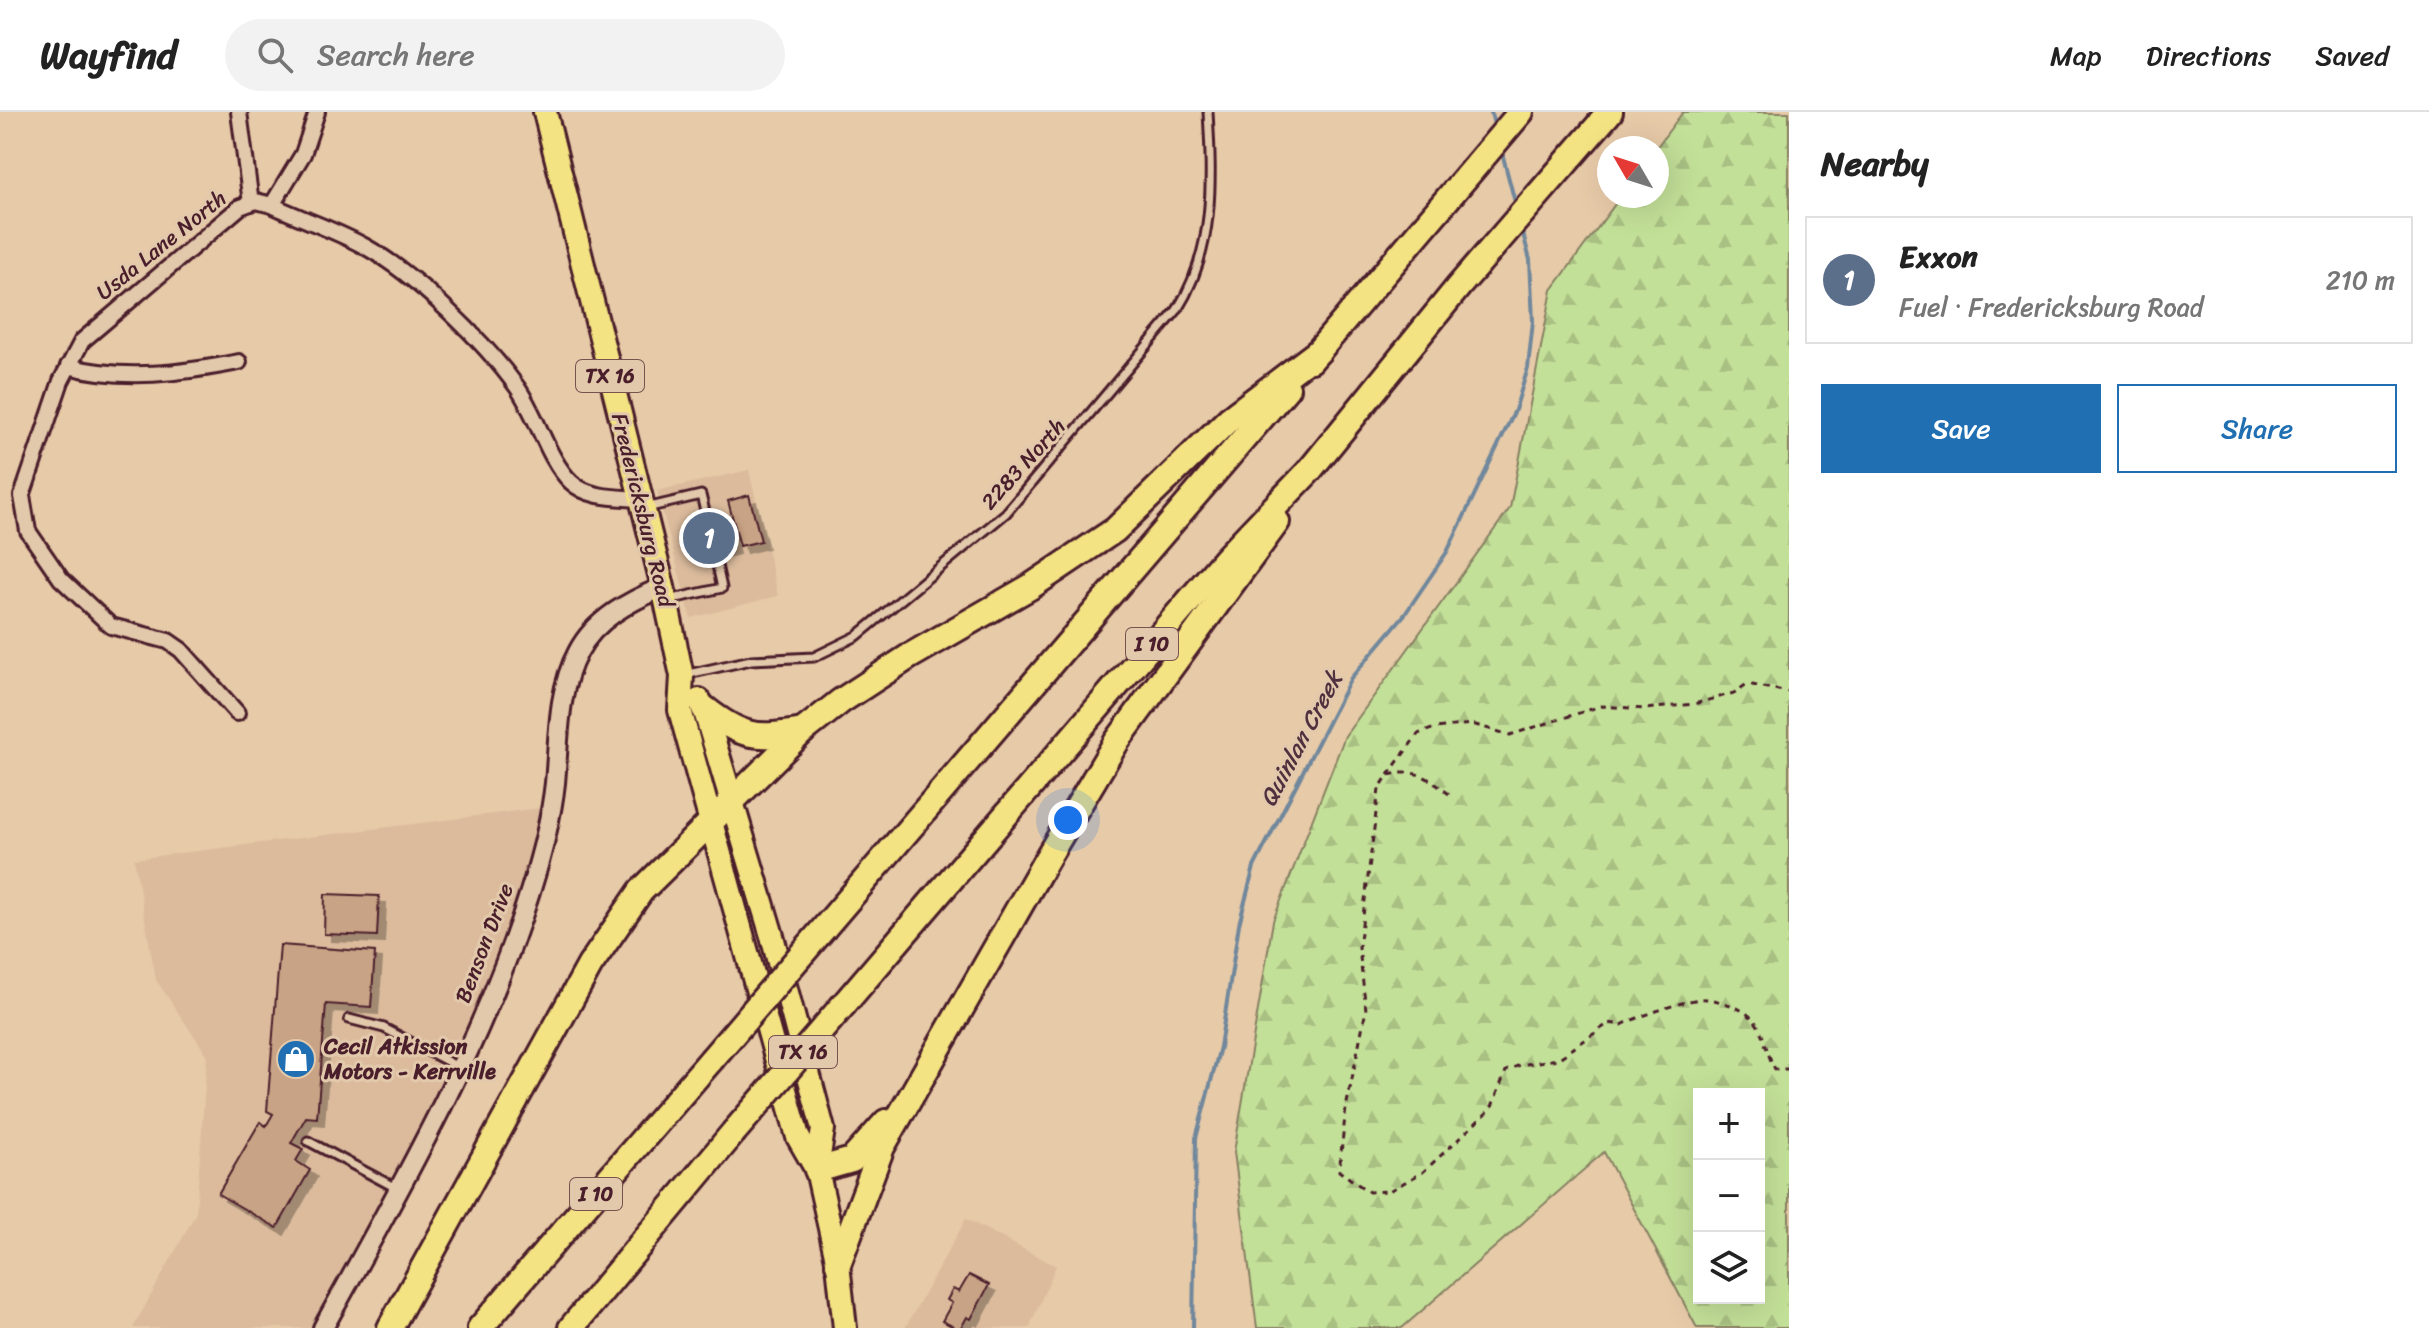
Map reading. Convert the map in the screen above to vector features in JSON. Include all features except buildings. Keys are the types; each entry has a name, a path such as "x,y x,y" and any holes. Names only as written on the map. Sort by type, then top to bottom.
{"highway":[{"name":"I 10","path":"480,1328 1521,112"},
{"name":"I 10","path":"571,1328 733,1133 1225,559 1309,471 1459,286 1610,112"},
{"path":"390,1328 608,934 641,891 803,731 841,701 910,656 1030,587 1115,530 1229,419 1319,351"},
{"path":"838,1264 882,1147 909,1096 1117,741 1270,534 1309,471"},
{"path":"704,708 730,728 755,737 803,731"},
{"path":"817,1170 852,1160 909,1096"}],"main road":[{"name":"Fredericksburg Road","path":"545,112 664,593 682,676 680,710 708,822 798,1137 817,1170 838,1264 845,1328"},
{"name":"Fredericksburg Road","path":"682,676 704,708 772,936 823,1129 817,1170"}],"street":[{"path":"239,112 251,203"},
{"path":"272,205 303,154 317,112"},
{"name":"Usda Lane North","path":"237,713 168,641 111,626 101,619 61,579 28,531 23,514 26,478 68,366 82,341 97,325 240,207 251,203 272,205 371,250 449,314 518,389 540,425 562,472 573,485 607,497 642,504"},
{"path":"68,366 88,371 167,374 239,362"},
{"name":"Benson Drive","path":"323,1328 399,1190 460,1068 527,902 549,825 566,680 578,650 619,608 664,593"}],"lane":[{"name":"2283 North","path":"682,676 751,660 814,657 857,636 1006,513 1177,310 1193,285 1202,257 1210,201 1208,112"},
{"path":"642,504 701,495 708,524"},
{"path":"664,593 722,588 714,552"},
{"path":"349,1019 384,1028 460,1068"},
{"path":"308,1141 399,1190"}],"path":[{"path":"1789,692 1747,684 1734,693 1694,704 1645,709 1601,706 1510,735 1486,726 1453,724 1418,734 1379,789 1359,948 1366,1010 1346,1108 1339,1171 1369,1192 1389,1191 1423,1172 1491,1109 1506,1071 1520,1065 1558,1059 1609,1023 1622,1025 1704,998 1738,1009 1754,1019 1762,1035 1765,1053 1775,1069 1789,1069"},
{"path":"1388,775 1422,774 1449,794"}],"shaded area":[{"path":"749,470 778,596 691,618 657,491"},
{"path":"541,808 531,864 436,1109 317,1328 133,1328 196,1213 207,1055 156,980 134,859"},
{"path":"966,1219 1056,1266 1029,1328 905,1328"}],"green space":[{"path":"1683,112 1789,112 1789,1328 1697,1328 1604,1152 1402,1328 1257,1328 1234,1152 1273,921 1345,736 1510,508 1552,290 1612,208 1669,208 1669,136 1665,136"}],"waterway":[{"name":"Quinlan Creek","path":"1491,112 1495,129"},
{"name":"Quinlan Creek","path":"1501,149 1516,206"},
{"name":"Quinlan Creek","path":"1193,1328 1196,1138 1220,1047 1239,924 1254,867 1351,678 1405,614 1447,552 1515,410 1528,368 1533,321 1530,260 1521,226"}],"place":[{"name":"Exxon","path":"709,538"},
{"name":"Cecil Atkission Motors - Kerrville","path":"296,1059"}]}
